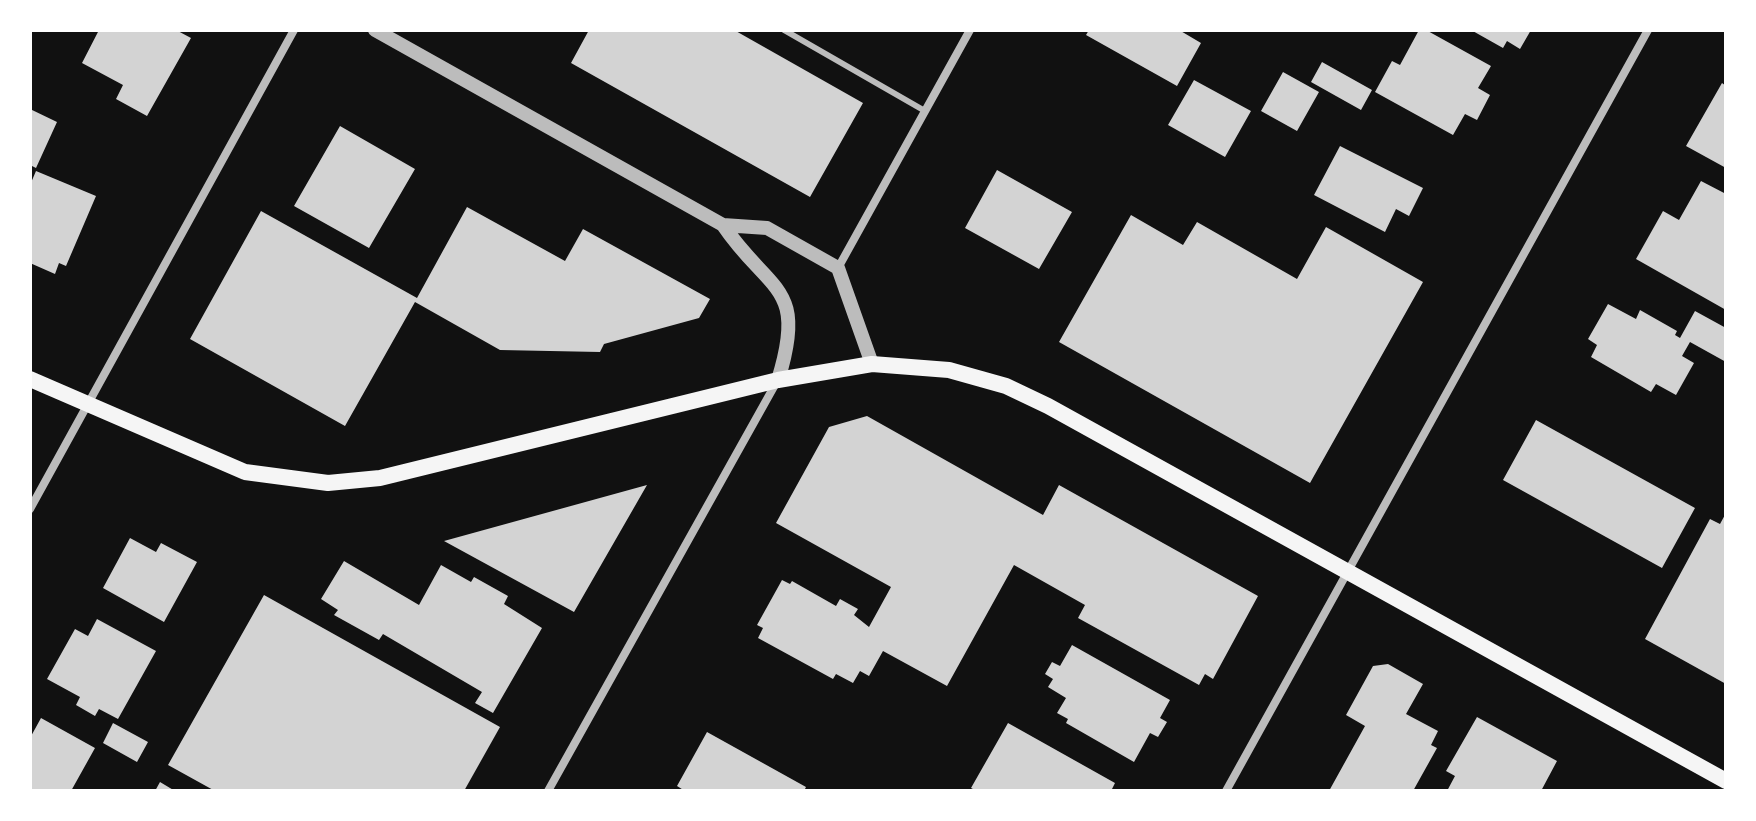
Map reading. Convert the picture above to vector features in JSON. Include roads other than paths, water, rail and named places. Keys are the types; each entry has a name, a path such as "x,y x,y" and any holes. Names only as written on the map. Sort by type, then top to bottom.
{"main road":[{"path":"30,379 245,472 328,483 380,478 778,380 872,364 949,370 1006,386 1349,570 1726,781"}],"street":[{"path":"30,509 294,30"},
{"path":"375,30 723,225 767,228 838,268 872,364"},
{"path":"838,268 970,30"},
{"path":"1226,791 1648,30"},
{"path":"548,791 778,380 788,349 785,297 766,274 746,259 723,225"}],"lane":[{"path":"784,30 925,111"}]}
